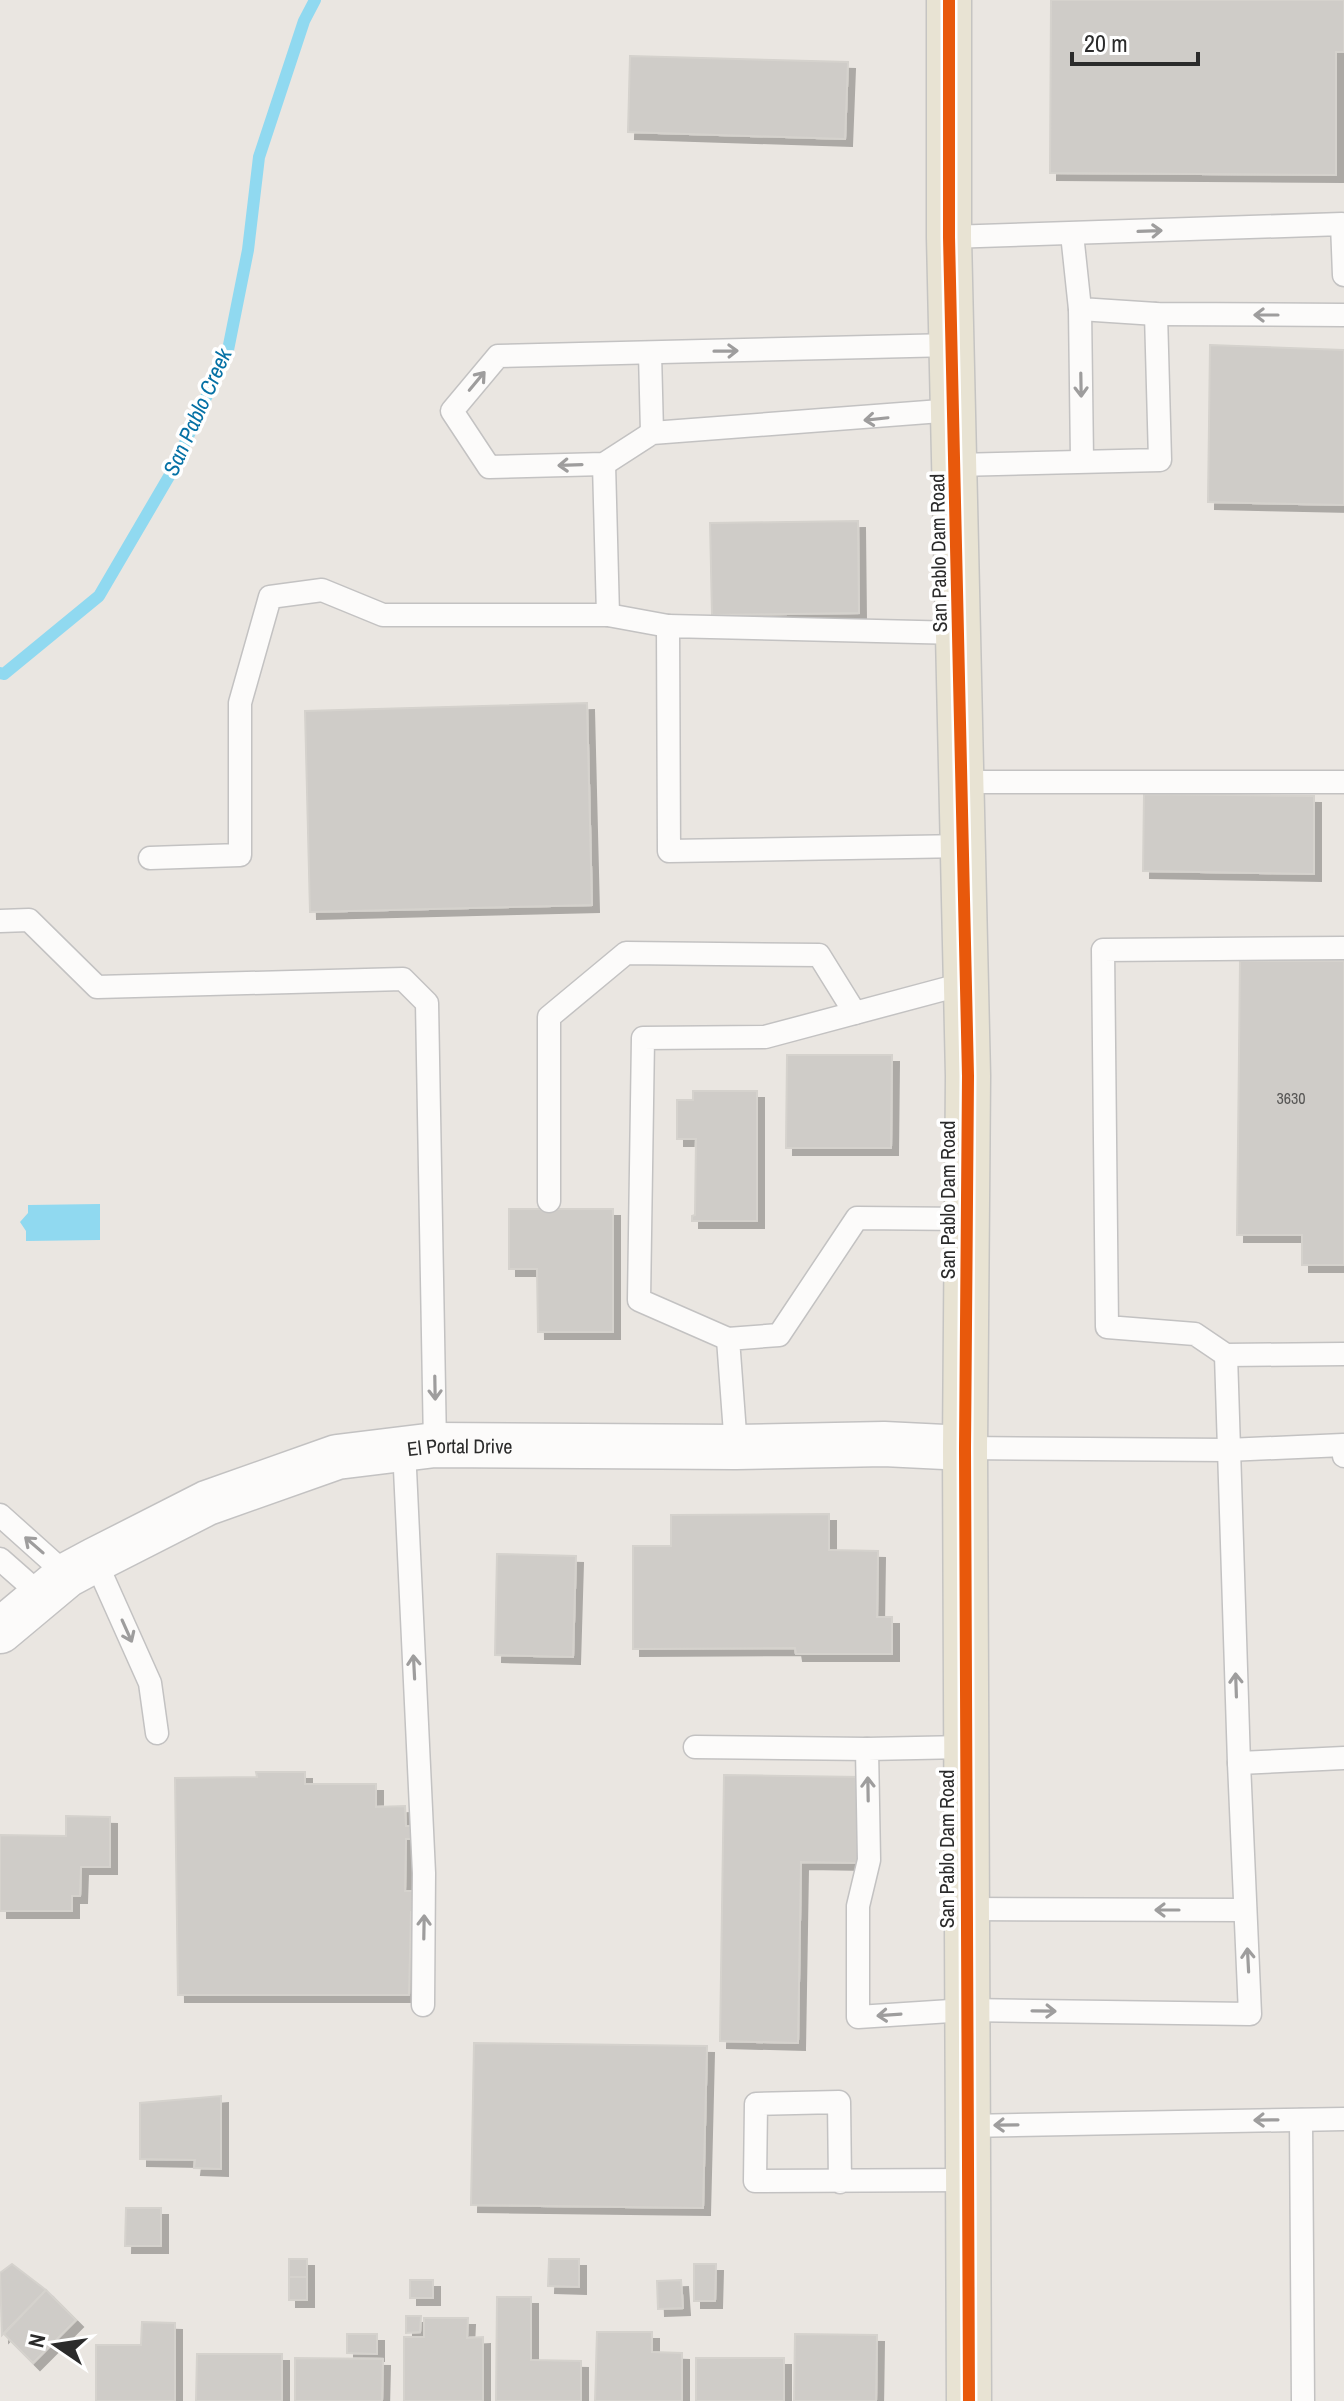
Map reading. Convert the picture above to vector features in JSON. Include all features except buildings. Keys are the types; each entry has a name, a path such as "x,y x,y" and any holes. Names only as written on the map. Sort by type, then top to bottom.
{"main road":[{"name":"San Pablo Dam Road","path":"949,0 949,237 967,983 965,1747 969,2401"},
{"name":"El Portal Drive","path":"0,1631 68,1577 207,1503 337,1457 420,1446 884,1444 965,1448"}],"lane":[{"path":"949,237 1342,224 1344,275"},
{"path":"1072,234 1080,309 1082,460"},
{"path":"1080,309 1156,314 1344,315"},
{"path":"956,465 1160,460 1156,314"},
{"path":"952,345 498,356 452,411 489,467 604,464 652,433 859,420 954,410"},
{"path":"650,353 652,433"},
{"path":"604,464 608,615"},
{"path":"150,858 240,855 240,703 270,597 322,590 383,615 608,615 668,626 960,633"},
{"path":"668,626 669,851 965,846"},
{"path":"964,782 1344,782"},
{"path":"0,921 29,920 97,987 403,979 427,1003 434,1331 420,1446 423,2005"},
{"path":"1344,948 1103,950 1107,1327 1195,1334 1226,1355 1344,1354"},
{"path":"549,1201 549,1017 626,953 819,955 855,1013"},
{"path":"967,983 765,1037 643,1038 639,1300 728,1339 779,1335 857,1218 968,1219"},
{"path":"728,1339 736,1447"},
{"path":"867,1749 869,1860 858,1906 858,2017 966,2010 1250,2014 1227,1450 1226,1355"},
{"path":"965,1448 1227,1450 1343,1445 1344,1456"},
{"path":"0,1515 68,1577 150,1683 157,1733"},
{"path":"0,1559 68,1577"},
{"path":"695,1747 965,1747"},
{"path":"1239,1763 1344,1758"},
{"path":"967,1909 1245,1910"},
{"path":"840,2182 839,2102 756,2104 755,2181 840,2182 967,2180"},
{"path":"967,2126 1344,2119"},
{"path":"1301,2120 1303,2401"}],"water":[{"path":"100,1204 100,1240 26,1241 26,1231 20,1222 28,1213 28,1205"}],"waterway":[{"name":"San Pablo Creek","path":"0,673 4,674 99,596 171,473 228,350 248,250 259,157 304,21 315,0"}],"cycle path":[{"path":"949,0 949,237 968,1076 965,1448 969,2401"}]}
